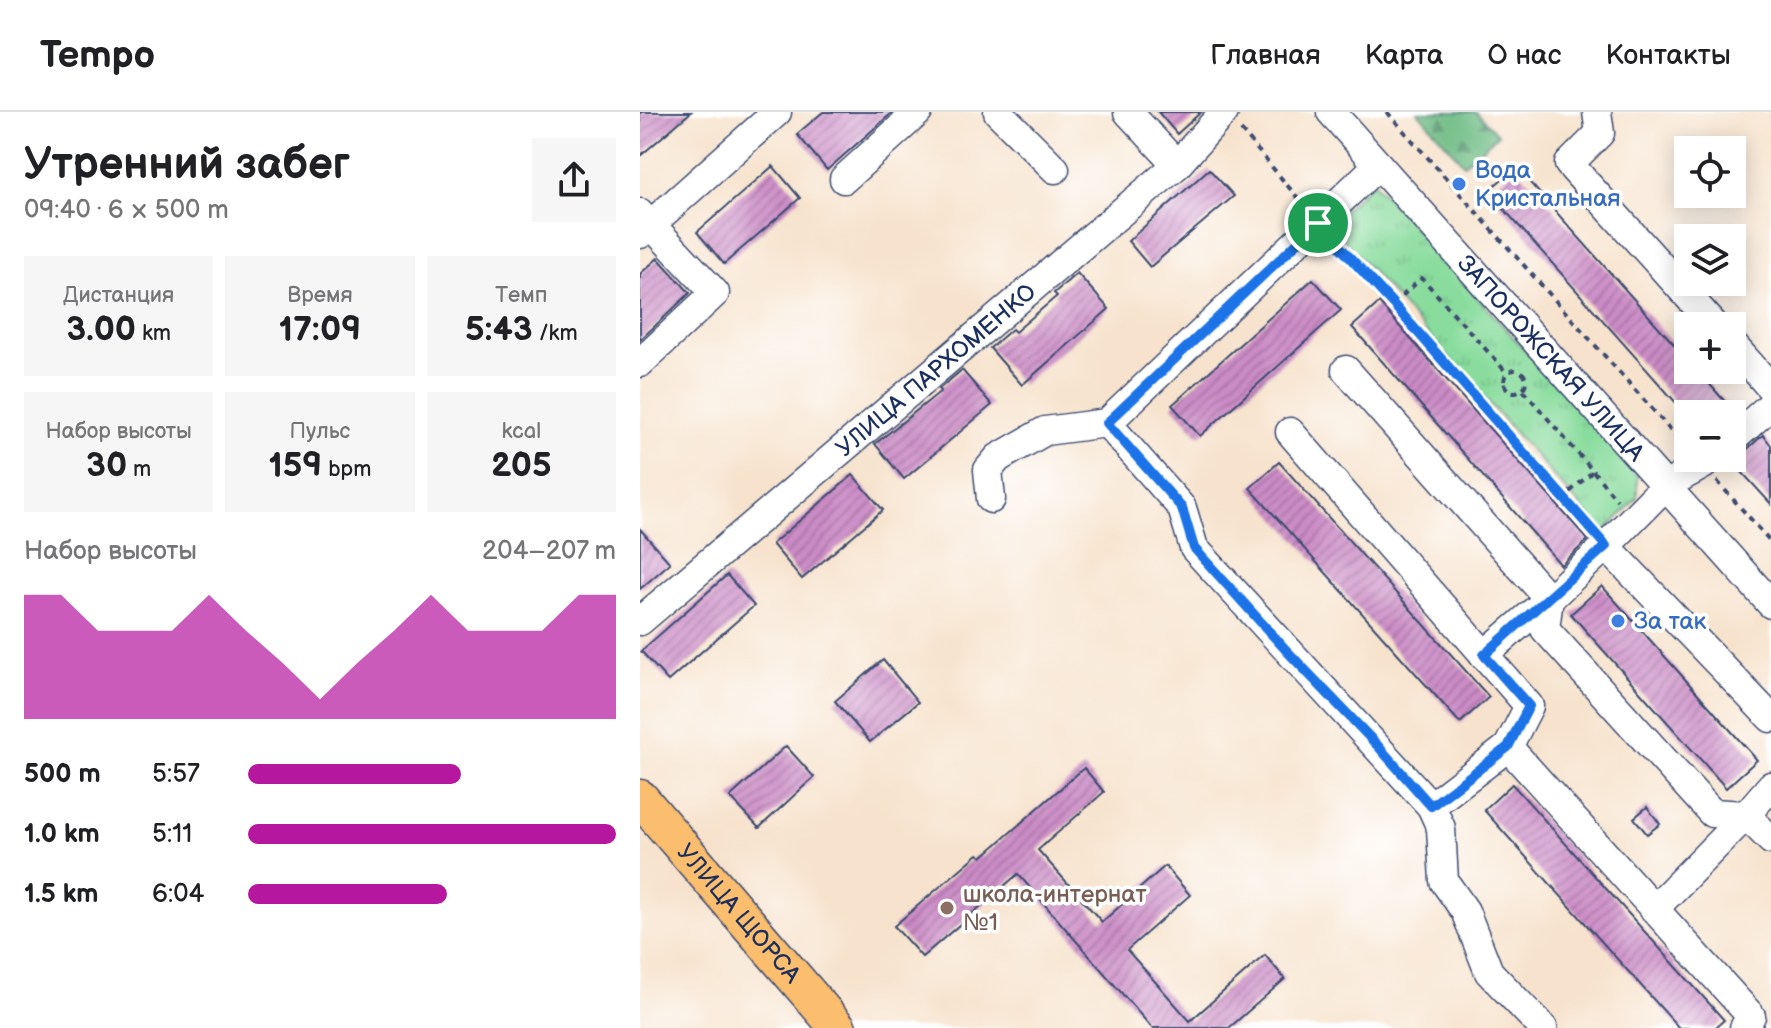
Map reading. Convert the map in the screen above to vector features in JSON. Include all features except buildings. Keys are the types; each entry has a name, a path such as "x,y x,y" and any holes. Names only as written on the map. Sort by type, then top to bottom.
{"main road":[{"name":"УЛИЦА ЩОРСА","path":"640,798 838,1028"}],"street":[{"path":"640,363 715,293 644,224 777,112"},
{"path":"844,179 918,112"},
{"path":"998,112 1055,169"},
{"path":"1128,112 1177,165"},
{"name":"ЗАПОРОЖСКАЯ УЛИЦА","path":"1331,112 1771,604"},
{"path":"1597,112 1600,133 1569,164 1702,312"},
{"name":"УЛИЦА ПАРХОМЕНКО","path":"640,621 1230,118"},
{"path":"991,499 988,470 998,458 1045,431 1107,423 1378,165"},
{"path":"1746,360 1771,388"},
{"path":"1346,370 1549,599 1545,629 1712,813 1746,815 1771,840"},
{"path":"1746,427 1771,405"},
{"path":"1107,423 1182,508 1194,548 1431,806 1441,828 1444,881 1465,911 1489,972 1543,1028"},
{"path":"1290,432 1529,706 1508,747 1431,806"},
{"path":"1484,655 1549,599 1682,472"},
{"path":"1606,546 1771,721"},
{"path":"1508,747 1751,1016 1744,1028"},
{"path":"1654,909 1771,786"}],"path":[{"path":"1387,112 1674,427"},
{"path":"1230,118 1318,223 1606,546"},
{"path":"1393,304 1422,278 1507,373"},
{"path":"1515,370 1523,373 1527,382 1523,390 1513,393 1505,387 1503,382 1507,373 1515,370"},
{"path":"1523,390 1633,518"},
{"path":"1563,498 1593,471"},
{"path":"1713,472 1771,542"}],"green space":[{"path":"1418,112 1476,112 1498,135 1464,164"},
{"path":"1373,182 1637,474 1637,498 1604,533 1330,224"}],"place":[{"name":"Вода Кристальная","path":"1459,184"},
{"name":"За так","path":"1618,621"},
{"name":"школа-интернат №1","path":"947,908"}],"route":[{"path":"1318,223 1606,546 1484,655 1529,706 1508,747 1431,806 1194,548 1182,508 1107,423 1318,223"}]}
